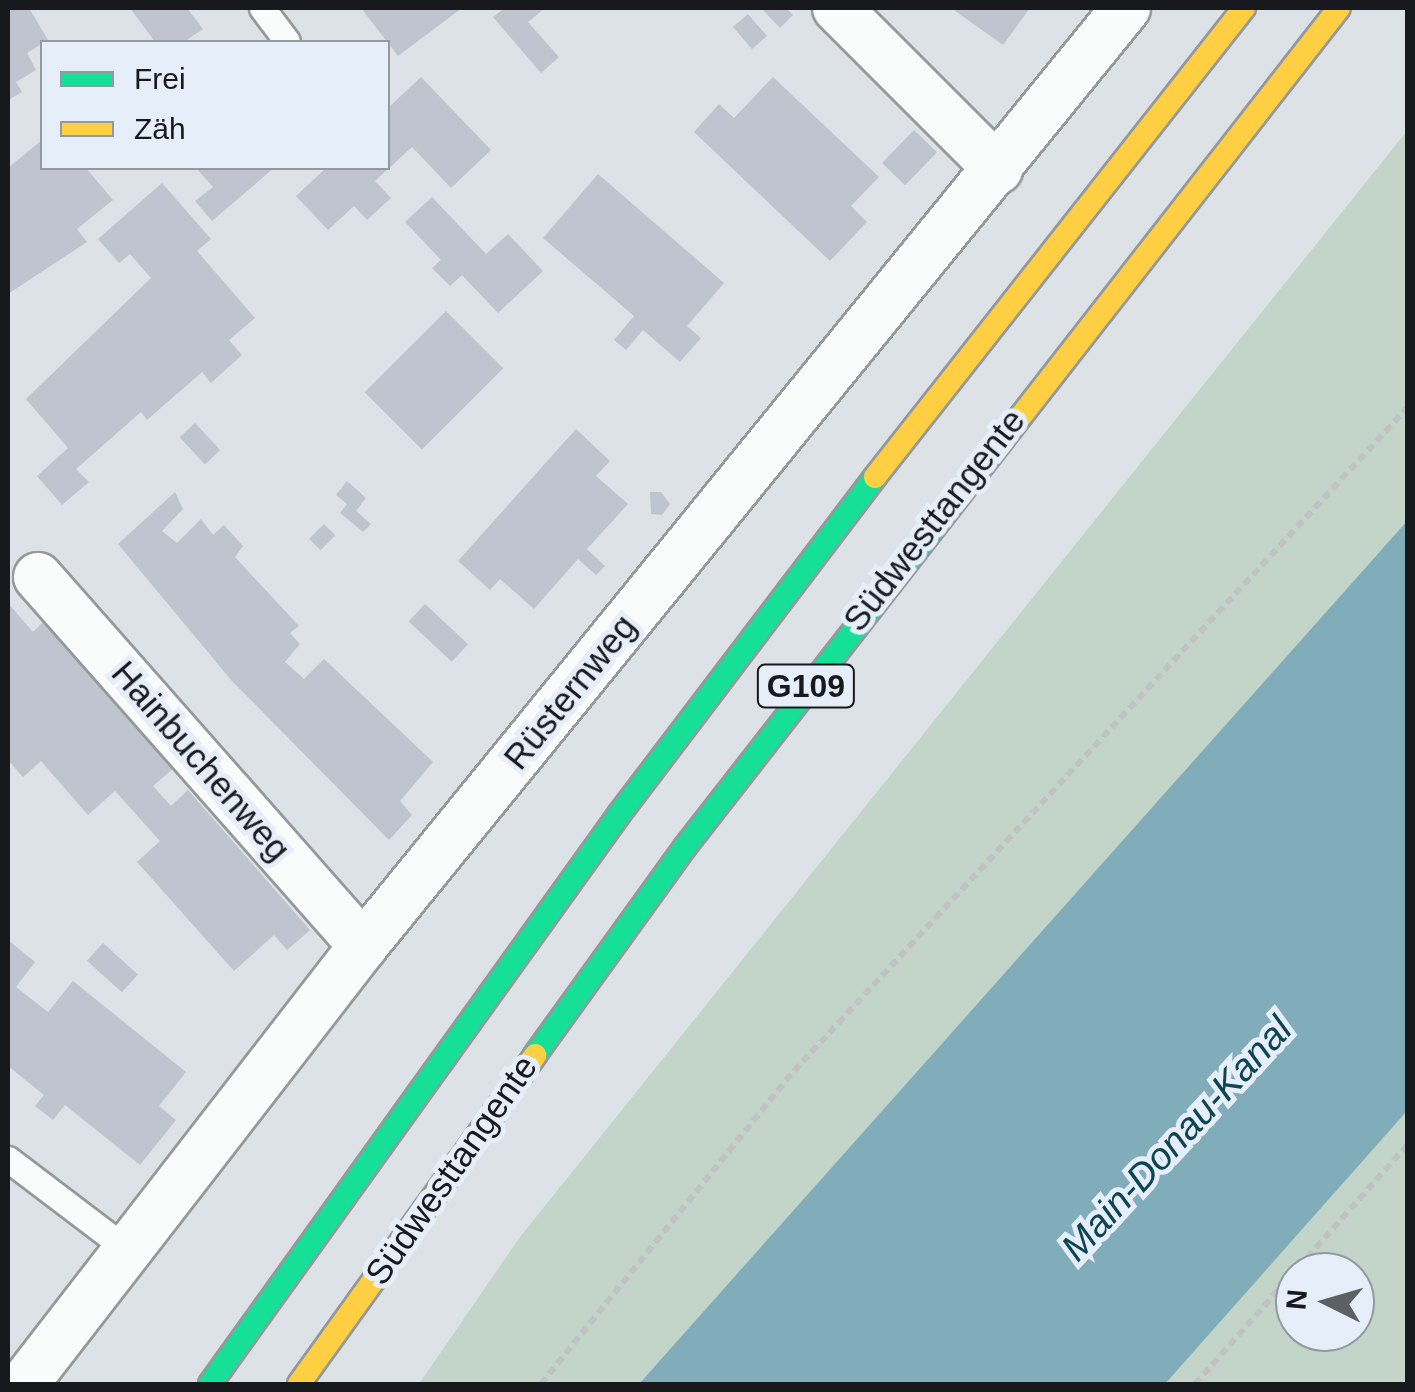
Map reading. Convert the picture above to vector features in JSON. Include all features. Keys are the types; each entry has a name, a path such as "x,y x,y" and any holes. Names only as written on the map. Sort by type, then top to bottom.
{"highway":[{"name":"Südwesttangente","path":"210,1384 644,782 1244,8"},
{"name":"Südwesttangente","path":"299,1384 696,831 1339,8"}],"street":[{"path":"837,8 998,169"},
{"name":"Rüsternweg","path":"24,1384 364,946 1126,8"},
{"name":"Hainbuchenweg","path":"38,577 364,946"}],"lane":[{"path":"262,8 286,40"},
{"path":"8,1159 128,1250"}],"path":[{"path":"541,1384 794,1072 1408,408"},
{"path":"1196,1384 1408,1144"}],"green space":[{"path":"1407,131 1407,521 639,1384 419,1384 520,1237"},
{"path":"1407,1111 1407,1384 1165,1384 1275,1260 1275,1352 1375,1352 1375,1252 1282,1252"}],"water":[{"name":"Main-Donau-Kanal","path":"1407,521 1407,1111 1282,1252 1275,1252 1275,1260 1165,1384 639,1384"}],"building":[{"path":"8,8 29,8 48,40 40,40 40,45 27,53 36,70 16,82 22,92 8,100"},
{"path":"130,8 187,8 203,29 187,40 154,40"},
{"path":"361,8 462,8 398,56 390,40 386,40"},
{"path":"505,8 545,8 528,22 559,57 541,73 493,17"},
{"path":"761,8 786,8 793,15 780,28"},
{"path":"951,8 1030,8 1003,45"},
{"path":"748,14 767,36 752,49 733,27"},
{"path":"421,77 491,150 451,188 412,147 390,167 390,106"},
{"path":"773,77 879,177 851,206 867,222 830,261 694,132 719,104 734,118"},
{"path":"914,130 937,152 905,185 882,163"},
{"path":"40,142 40,170 88,170 113,200 77,229 87,242 8,294 8,168"},
{"path":"198,170 272,170 212,221 195,201 213,187"},
{"path":"324,170 387,170 375,181 391,198 367,220 354,206 328,230 296,196"},
{"path":"598,174 724,283 687,326 701,338 680,362 643,330 626,350 614,340 634,316 543,238"},
{"path":"162,183 211,239 197,251 255,318 229,340 242,355 211,383 202,372 147,420 141,412 76,469 89,482 62,505 37,476 68,448 26,399 151,278 130,254 119,263 98,239"},
{"path":"432,197 486,254 508,234 543,271 498,313 462,275 450,286 432,268 441,260 405,222"},
{"path":"446,311 503,368 422,450 365,392"},
{"path":"195,423 220,450 205,464 180,437"},
{"path":"576,429 610,461 596,476 628,504 587,549 605,566 596,575 578,559 534,609 500,579 490,590 458,561"},
{"path":"347,481 366,498 356,511 371,524 363,532 340,513 347,504 336,495"},
{"path":"175,492 183,509 162,531 177,543 201,519 213,535 224,525 243,546 235,557 299,626 290,633 300,644 285,662 304,679 324,659 433,762 400,801 412,815 389,840 232,681 118,544"},
{"path":"650,492 661,492 670,504 662,515 651,514"},
{"path":"324,524 335,535 320,550 309,539"},
{"path":"8,603 33,632 44,621 174,768 153,786 171,806 188,790 310,930 287,950 274,935 234,971 137,862 160,841 115,791 88,815 41,761 23,777 8,760"},
{"path":"425,604 468,644 452,662 409,622"},
{"path":"8,940 35,962 16,987 48,1012 73,981 186,1072 159,1106 176,1120 140,1165 65,1105 53,1120 35,1106 44,1095 8,1066"},
{"path":"103,943 138,974 122,992 87,961"}],"traffic: fast":[{"path":"535,1055 685,847 1021,416"},
{"path":"210,1384 620,813 875,477"}],"traffic: slow":[{"path":"875,477 1244,8"},
{"path":"1021,416 1339,8"},
{"path":"299,1384 535,1055"}]}
